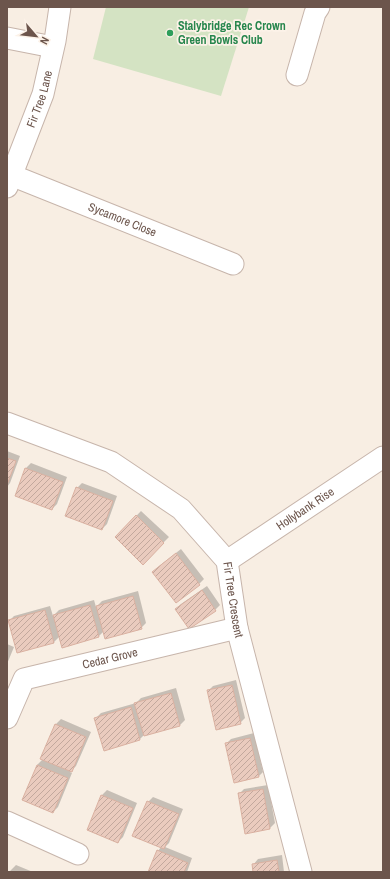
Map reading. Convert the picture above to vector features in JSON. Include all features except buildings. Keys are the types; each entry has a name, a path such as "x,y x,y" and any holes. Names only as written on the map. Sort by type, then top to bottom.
{"street":[{"name":"Fir Tree Lane","path":"9,181 42,94 53,47 60,7"},
{"path":"296,74 315,13 319,7"},
{"path":"7,38 53,47"},
{"name":"Sycamore Close","path":"9,181 233,264"},
{"name":"Fir Tree Crescent","path":"7,423 111,462 181,509 227,561 237,628 301,872"},
{"name":"Hollybank Rise","path":"227,561 383,457"},
{"name":"Cedar Grove","path":"7,718 24,679 237,628"},
{"path":"7,822 78,854"}],"green space":[{"name":"Stalybridge Rec Crown Green Bowls Club","path":"106,7 249,7 221,96 93,59"}],"place":[{"name":"Stalybridge Rec Crown Green Bowls Club","path":"170,33"}]}
